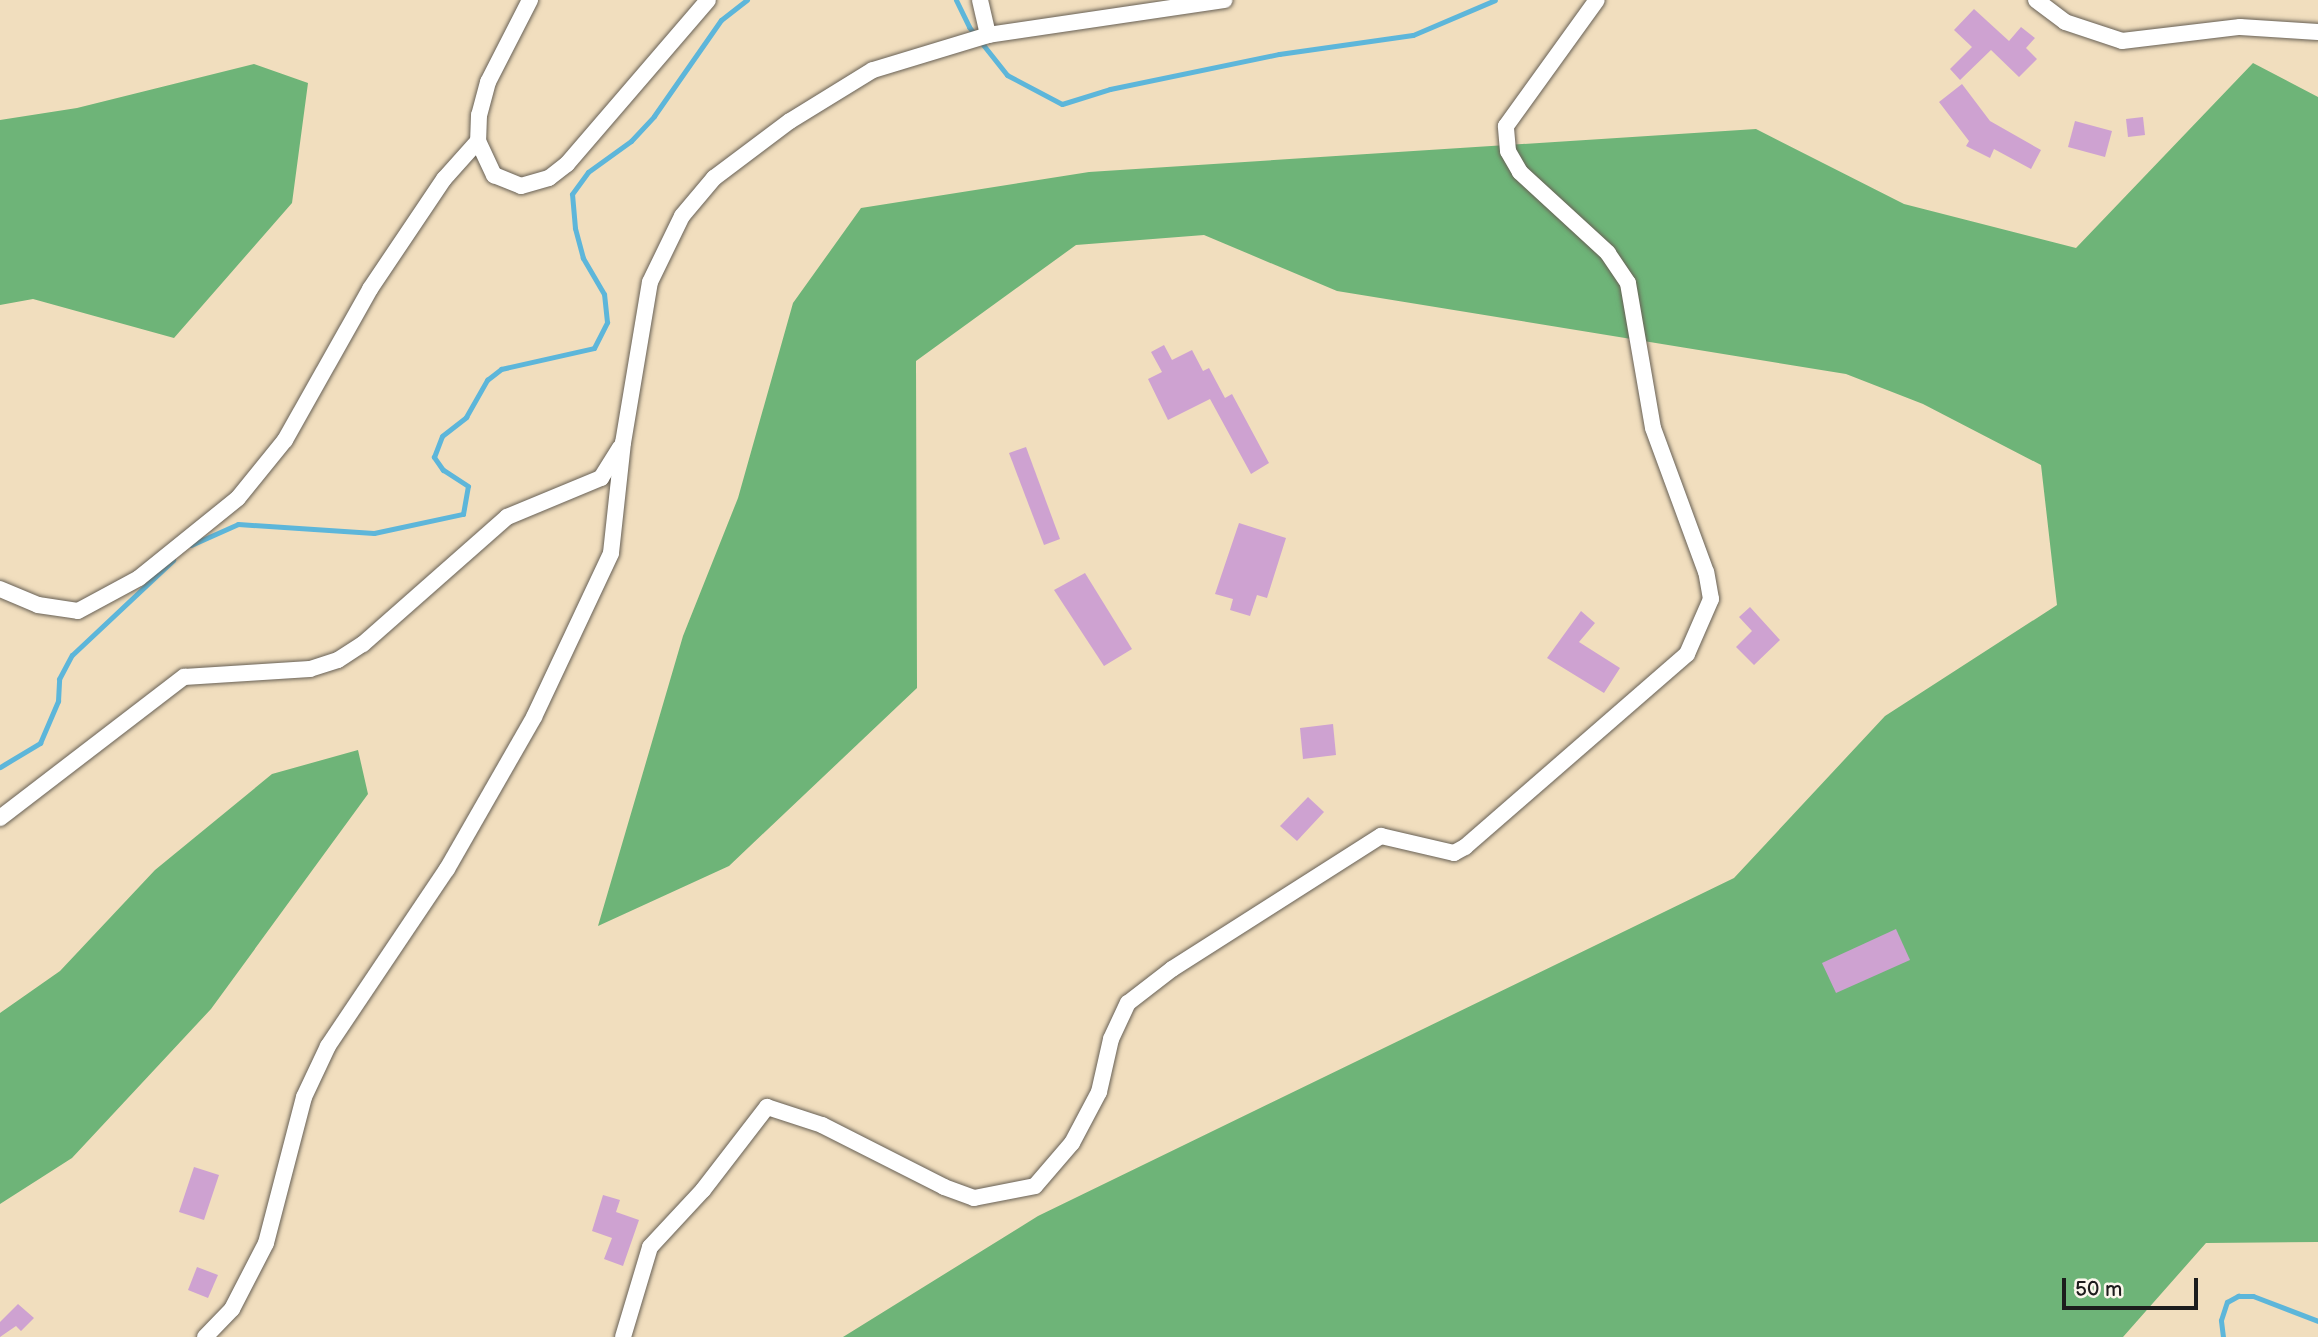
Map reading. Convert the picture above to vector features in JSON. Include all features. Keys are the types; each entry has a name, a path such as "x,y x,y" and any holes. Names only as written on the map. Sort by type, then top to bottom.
{"street":[{"path":"530,0 488,82 479,115 478,141 494,175 521,186 549,178 593,138 708,0"},
{"path":"980,0 988,35"},
{"path":"205,1337 232,1309 266,1243 304,1097 328,1046 446,869 534,717 611,553 623,443 650,282 681,216 714,178 790,121 873,70 988,35 1224,0"},
{"path":"623,1337 650,1247 703,1190 767,1107 822,1125 944,1187 975,1198 1035,1186 1072,1143 1099,1092 1111,1039 1128,1003 1172,969 1369,842 1391,835 1454,853 1687,654 1711,599 1706,572 1653,428 1628,283 1608,253 1520,172 1508,151 1506,126 1597,0"},
{"path":"2036,0 2065,22 2122,41 2240,27 2318,32"},
{"path":"0,589 38,605 78,611 139,578 238,498 285,440 370,289 444,179 478,141"},
{"path":"0,818 184,677 310,669 338,660 363,644 508,517 601,478 623,443"}],"green space":[{"path":"2253,63 2318,97 2318,1242 2206,1243 2123,1337 843,1337 1038,1216 1734,878 1885,716 2057,605 2041,465 1923,404 1846,374 1337,291 1204,235 1076,245 916,361 917,688 729,866 598,926 683,636 738,498 793,303 861,208 1089,172 1756,129 1904,204 2076,248"},
{"path":"254,64 308,83 292,203 174,338 33,299 0,305 0,120 77,108"},
{"path":"358,750 368,794 211,1009 72,1158 0,1204 0,1013 60,971 155,870 272,774"}],"building":[{"path":"1974,9 2009,41 2021,27 2035,38 2026,48 2037,59 2019,77 1991,50 1960,80 1950,69 1972,47 1954,30"},
{"path":"1962,84 1990,121 2041,150 2031,169 1994,149 1990,158 1966,146 1969,141 1939,102"},
{"path":"2143,117 2145,135 2128,137 2126,119"},
{"path":"2075,121 2112,131 2105,157 2068,147"},
{"path":"1164,345 1172,360 1192,350 1203,371 1209,368 1225,398 1232,394 1269,463 1251,474 1210,399 1168,420 1148,379 1162,372 1151,352"},
{"path":"1026,447 1060,539 1044,545 1009,453"},
{"path":"1239,523 1286,538 1267,598 1257,595 1250,616 1230,610 1233,599 1215,594"},
{"path":"1085,573 1132,649 1104,666 1054,590"},
{"path":"1750,607 1780,640 1754,665 1736,647 1752,631 1739,617"},
{"path":"1581,611 1595,623 1579,642 1620,668 1604,693 1547,658"},
{"path":"1333,724 1336,755 1303,759 1300,728"},
{"path":"1308,797 1324,812 1297,841 1280,826"},
{"path":"1896,929 1910,960 1836,993 1822,963"},
{"path":"194,1167 219,1175 204,1220 179,1212"},
{"path":"603,1195 620,1200 616,1212 639,1220 623,1266 604,1259 612,1238 592,1231"},
{"path":"197,1267 218,1275 208,1298 188,1290"},
{"path":"18,1304 34,1318 21,1331 16,1326 0,1337 0,1322"}],"waterway":[{"path":"191,545 238,524 374,533 463,514 468,486 443,470 434,457 442,436 466,417 487,380 501,369 594,348 607,322 604,294 583,258 575,228 572,194 588,172 631,141 654,116 721,20 747,0"},
{"path":"956,0 969,27 1007,75 1062,104 1110,89 1279,54 1413,35 1495,0"},
{"path":"0,767 40,743 58,701 59,679 72,655 173,560"},
{"path":"2223,1337 2221,1320 2227,1302 2238,1296 2253,1296 2318,1321"}]}
